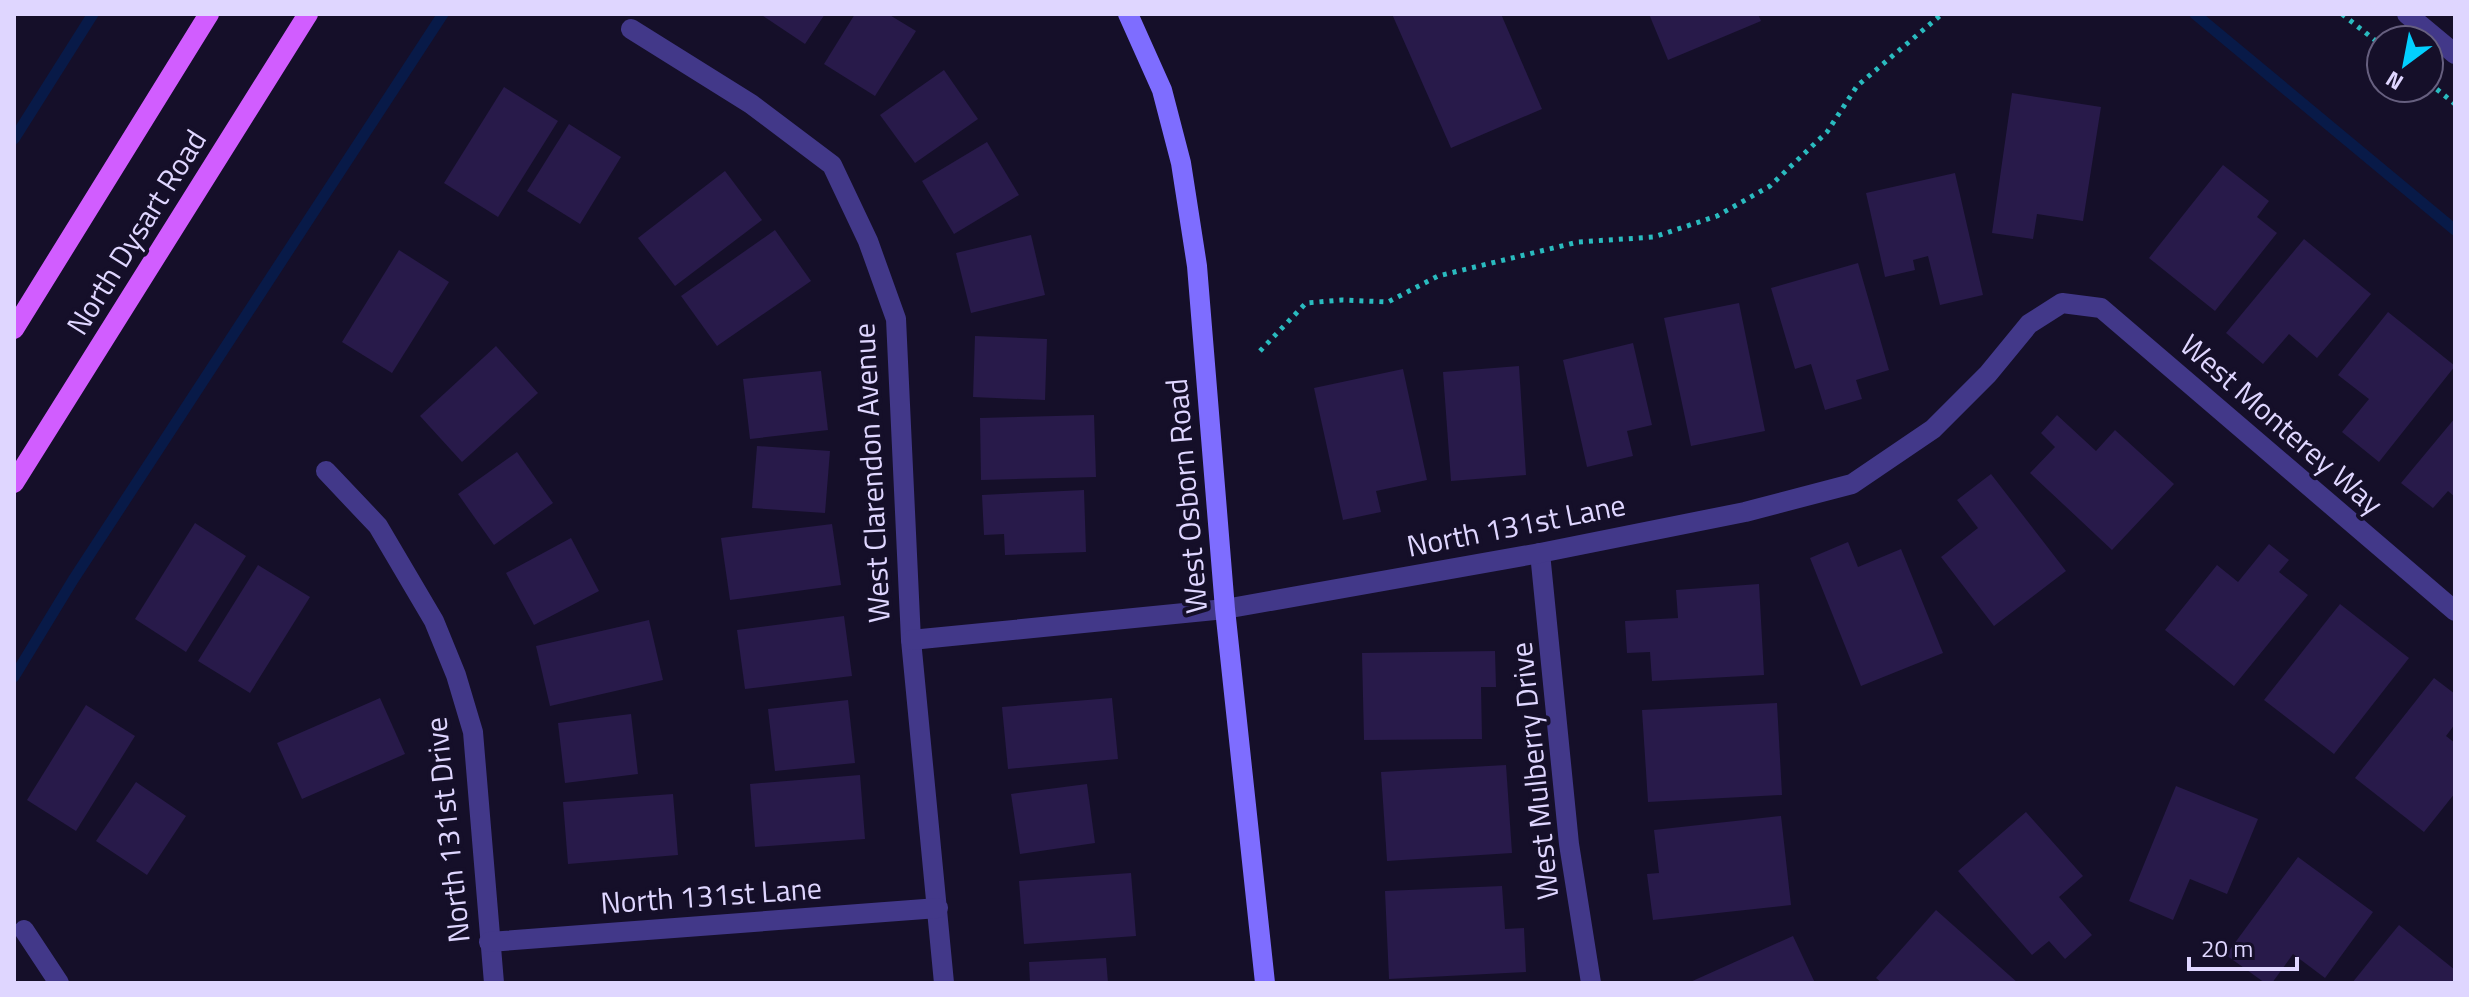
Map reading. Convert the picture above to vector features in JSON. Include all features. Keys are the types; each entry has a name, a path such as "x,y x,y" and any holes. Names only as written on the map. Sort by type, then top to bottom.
{"main road":[{"name":"North Dysart Road","path":"14,329 209,14"},
{"name":"North Dysart Road","path":"14,483 308,14"}],"street":[{"name":"West Osborn Road","path":"1128,14 1162,90 1181,163 1197,266 1225,609 1265,983"},
{"path":"2407,14 2455,54"},
{"name":"West Clarendon Avenue","path":"631,29 751,104 832,165 868,241 896,319 911,640 944,983"},
{"name":"North 131st Lane","path":"911,640 1225,609 1540,553 1745,512 1852,484 1933,429 1988,374 2029,324 2062,303"},
{"name":"West Monterey Way","path":"2062,303 2101,308 2455,611"},
{"name":"North 131st Drive","path":"326,471 378,526 434,621 456,675 473,732 494,983"},
{"name":"West Mulberry Drive","path":"1540,553 1569,844 1591,983"},
{"name":"North 131st Lane","path":"489,942 938,908"},
{"path":"24,930 59,983"}],"path":[{"path":"1260,351 1306,303 1342,300 1388,302 1438,276 1578,242 1654,237 1717,216 1770,186 1827,132 1857,86 1942,14"},
{"path":"2342,14 2365,32"}],"building":[{"path":"760,14 825,14 805,44"},
{"path":"855,14 888,14 916,31 875,96 824,64"},
{"path":"1392,14 1501,14 1542,109 1451,148"},
{"path":"1649,14 1758,14 1761,21 1668,60"},
{"path":"944,70 978,119 915,163 880,115"},
{"path":"504,87 558,121 498,217 444,183"},
{"path":"2012,93 2101,107 2083,221 2037,214 2033,239 1992,233"},
{"path":"569,124 621,157 580,224 527,191"},
{"path":"987,142 1019,195 954,234 922,181"},
{"path":"2223,165 2269,201 2257,217 2277,233 2215,311 2149,258"},
{"path":"725,171 762,220 675,286 638,238"},
{"path":"1955,173 1983,295 1940,305 1928,256 1913,260 1915,270 1885,277 1866,193"},
{"path":"775,230 811,281 717,346 681,296"},
{"path":"1031,235 1045,295 971,313 956,253"},
{"path":"2304,239 2371,294 2317,358 2289,334 2263,364 2226,333"},
{"path":"399,250 449,282 392,373 342,342"},
{"path":"1858,263 1889,370 1856,380 1862,399 1825,410 1811,364 1795,369 1771,288"},
{"path":"1739,303 1765,431 1691,446 1664,318"},
{"path":"2388,312 2455,366 2379,462 2342,432 2369,399 2338,375"},
{"path":"975,336 1047,339 1045,400 973,397"},
{"path":"1633,343 1652,425 1627,431 1633,456 1587,467 1563,360"},
{"path":"496,346 538,393 462,462 420,416"},
{"path":"1519,366 1526,475 1451,481 1443,372"},
{"path":"1403,369 1427,480 1376,491 1381,512 1343,520 1314,388"},
{"path":"821,371 828,430 750,439 743,379"},
{"path":"1094,415 1096,477 981,480 980,418"},
{"path":"2057,415 2096,451 2115,430 2174,484 2112,550 2030,473 2055,447 2041,433"},
{"path":"2455,418 2455,497 2448,491 2433,508 2401,483"},
{"path":"757,446 830,451 825,513 752,508"},
{"path":"517,452 553,503 494,545 458,494"},
{"path":"1991,474 2066,571 1994,626 1941,557 1978,528 1957,500"},
{"path":"1084,490 1086,552 1005,555 1004,534 984,535 982,495"},
{"path":"195,523 246,556 186,652 135,619"},
{"path":"832,524 841,585 730,600 721,538"},
{"path":"571,538 599,591 534,625 506,573"},
{"path":"1848,542 1858,567 1901,549 1943,653 1861,686 1810,558"},
{"path":"2269,544 2289,560 2279,572 2308,595 2234,686 2165,630 2217,565 2238,582"},
{"path":"258,565 310,597 250,693 198,661"},
{"path":"1759,584 1764,675 1652,681 1650,652 1627,653 1625,621 1678,618 1676,590"},
{"path":"2340,604 2409,658 2334,754 2264,700"},
{"path":"844,616 852,676 745,689 737,630"},
{"path":"649,620 663,680 550,706 536,646"},
{"path":"1495,651 1496,687 1481,687 1482,739 1364,740 1362,653"},
{"path":"2434,678 2455,694 2455,724 2446,736 2455,743 2455,793 2424,832 2355,778"},
{"path":"380,698 405,754 302,799 277,743"},
{"path":"1112,698 1118,759 1008,769 1002,707"},
{"path":"848,700 855,763 775,771 768,709"},
{"path":"1777,703 1782,795 1648,802 1642,710"},
{"path":"86,705 135,736 76,831 27,800"},
{"path":"631,714 638,774 565,783 558,723"},
{"path":"1506,765 1512,853 1387,861 1381,772"},
{"path":"860,775 865,839 755,847 750,784"},
{"path":"136,782 186,816 147,875 96,841"},
{"path":"1087,784 1095,843 1020,854 1011,794"},
{"path":"2176,786 2258,819 2227,894 2190,879 2173,920 2129,901"},
{"path":"673,794 678,855 568,864 563,802"},
{"path":"2026,812 2083,876 2059,897 2092,935 2065,959 2049,941 2032,955 1958,871"},
{"path":"1781,816 1791,905 1653,920 1647,874 1659,873 1654,830"},
{"path":"2298,857 2373,912 2325,978 2293,954 2272,983 2265,983 2226,955"},
{"path":"1131,873 1136,936 1024,944 1019,881"},
{"path":"1502,886 1505,929 1524,928 1526,972 1389,979 1385,891"},
{"path":"1936,910 2018,983 1882,983 1876,978"},
{"path":"2399,925 2455,970 2455,983 2352,983"},
{"path":"1793,936 1815,983 1688,983"},
{"path":"1106,958 1108,983 1030,983 1029,962"}],"waterway":[{"path":"14,139 93,14"},
{"path":"14,677 73,580 443,14"},
{"path":"2195,14 2455,230"}]}
